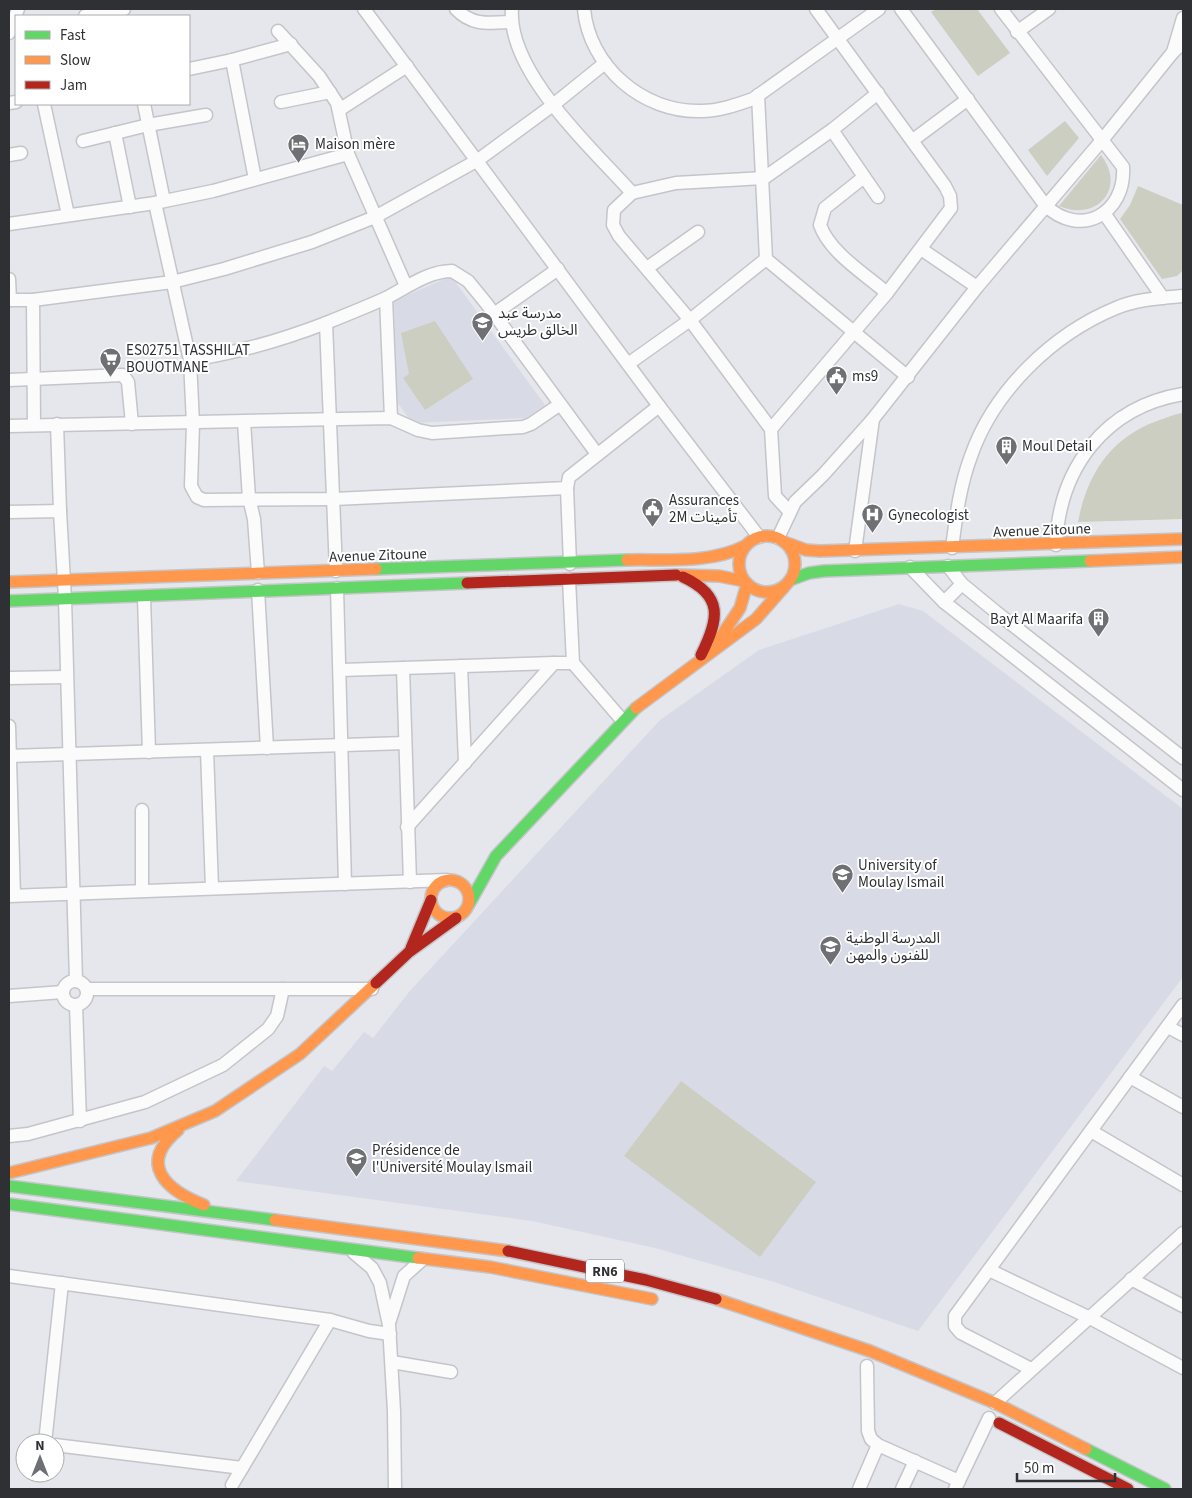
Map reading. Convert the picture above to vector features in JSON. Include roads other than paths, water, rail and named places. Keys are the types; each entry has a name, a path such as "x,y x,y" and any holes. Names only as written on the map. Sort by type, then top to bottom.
{"main road":[{"path":"9,1173 150,1138 180,1127 215,1111 300,1054 372,989 409,952 467,910 496,856 622,720 641,703 698,660 756,619 788,583 794,572 794,555 781,540 759,537 745,546 739,563 745,582 740,608 712,650"},
{"name":"Avenue Zitoune","path":"781,540 806,550 855,551 1183,539"},
{"name":"Avenue Zitoune","path":"9,582 715,558 745,546"},
{"name":"Avenue Zitoune","path":"788,583 817,572 1183,557"},
{"name":"Avenue Zitoune","path":"9,601 144,598 258,590 678,575 719,576 745,582"},
{"path":"678,575 701,586 713,600 716,609 713,633 698,660"},
{"path":"745,582 761,592 770,592 788,583"},
{"path":"409,952 421,928 435,887 473,871 496,856"},
{"path":"450,880 464,886 468,891 469,904"},
{"path":"431,898 439,915 456,918"},
{"path":"180,1127 162,1146 158,1158 163,1181 170,1190 184,1198 223,1212"},
{"name":"RN6","path":"9,1186 500,1249 646,1280 717,1299 870,1351 995,1403 1165,1489"},
{"name":"RN6","path":"9,1204 490,1267 584,1284 667,1302"},
{"path":"984,1416 1128,1489"}],"street":[{"path":"91,15 124,9"},
{"path":"364,9 659,406 759,537"},
{"path":"456,9 473,22 511,22"},
{"path":"512,9 511,22 522,57 553,105 632,193"},
{"path":"584,9 589,32 605,63 617,77 638,94 663,106 681,110 718,110 736,106 758,95 838,40 879,9"},
{"path":"771,429 888,293 951,208 945,186 816,9"},
{"path":"901,9 1045,205 1062,217 1076,221 1090,220 1104,213 1117,200 1124,181 1123,167 1001,9"},
{"path":"1018,32 1049,9"},
{"path":"9,33 15,17"},
{"path":"1173,52 1183,18"},
{"path":"278,31 330,92 339,110 348,154 406,286"},
{"path":"781,540 789,511 795,502 823,475 873,419 977,287 1103,139 1173,52 1183,43"},
{"path":"190,69 291,44"},
{"path":"232,60 255,179"},
{"path":"9,279 9,300 33,300 172,282 267,257 312,242 375,217 478,160 553,105 605,63"},
{"path":"339,110 407,66"},
{"path":"281,102 330,92"},
{"path":"789,511 775,496 771,429 690,320 619,236 613,224 614,210 632,193 676,182 764,178 832,130 878,93"},
{"path":"758,95 764,178 766,259 908,377"},
{"path":"913,140 968,99"},
{"path":"44,105 68,216"},
{"path":"144,105 172,282 190,360 194,424 191,486 197,497 204,500 249,498 334,499 567,488"},
{"path":"83,141 148,125 206,115"},
{"path":"832,130 878,197"},
{"path":"115,133 130,207"},
{"path":"9,224 160,202 348,154"},
{"path":"864,177 825,208 820,225 826,237 835,248 888,293"},
{"path":"1104,213 1163,298"},
{"path":"647,268 698,232"},
{"path":"921,249 977,287"},
{"path":"628,364 690,320 766,259"},
{"path":"494,314 558,269"},
{"path":"190,360 250,348 326,323 386,298 406,286 436,274 452,271 468,281 494,314 558,405 597,454"},
{"path":"952,548 960,494 971,455 990,416 1014,383 1042,355 1082,325 1117,307 1183,296"},
{"path":"386,298 391,418"},
{"path":"33,300 34,425"},
{"path":"326,323 336,572"},
{"path":"9,380 123,375 128,382 132,424"},
{"path":"1056,545 1060,509 1065,490 1078,464 1095,440 1117,421 1136,409 1163,398 1183,394"},
{"path":"9,426 194,424 391,418 418,430 432,433 514,429 531,424 558,405"},
{"path":"570,564 567,488 570,477 659,406"},
{"path":"855,551 873,419"},
{"path":"244,422 249,498 254,519 258,573"},
{"path":"57,424 65,600 76,981"},
{"path":"9,512 60,510"},
{"path":"948,566 962,584 1047,654 1183,758"},
{"path":"910,567 944,602 1183,790"},
{"path":"570,579 573,663 622,720"},
{"path":"944,602 962,584"},
{"path":"337,588 341,670 345,884"},
{"path":"258,590 266,748"},
{"path":"144,598 149,752"},
{"path":"407,826 465,764 554,663"},
{"path":"341,670 573,663"},
{"path":"461,666 465,764"},
{"path":"403,668 407,826 415,882"},
{"path":"9,678 66,677"},
{"path":"9,726 11,895 450,880"},
{"path":"9,756 405,743"},
{"path":"207,750 212,888"},
{"path":"142,810 142,891"},
{"path":"415,882 427,888 431,898"},
{"path":"87,989 84,1002 76,1005 65,1000 63,992 66,985 76,981 81,982 87,989 372,989"},
{"path":"9,1136 28,1134 80,1121 145,1102 224,1065 268,1030 277,1016 283,989"},
{"path":"9,996 63,992"},
{"path":"76,1005 80,1121"},
{"path":"1032,1369 962,1333 955,1326 955,1316 1183,1005"},
{"path":"1168,1027 1183,1035"},
{"path":"1130,1077 1183,1107"},
{"path":"1091,1131 1183,1185"},
{"path":"995,1403 1183,1232"},
{"path":"347,1249 372,1268 380,1284 390,1330 395,1489"},
{"path":"390,1330 399,1285 411,1268 423,1259"},
{"path":"989,1270 1088,1317 1183,1368"},
{"path":"9,1276 330,1320 369,1331 390,1330"},
{"path":"1131,1279 1183,1306"},
{"path":"46,1433 62,1284"},
{"path":"232,1485 330,1320"},
{"path":"392,1362 452,1372"},
{"path":"867,1366 868,1431 872,1439 878,1445 915,1461 957,1485 984,1416"},
{"path":"859,1489 878,1445"},
{"path":"65,1446 242,1468"},
{"path":"902,1489 915,1461"}],"place":[{"name":"Maison mère","path":"299,163"},
{"name":"مدرسة عبد الخالق طريس","path":"482,341"},
{"name":"ES02751 TASSHILAT BOUOTMANE","path":"110,378"},
{"name":"ms9","path":"836,395"},
{"name":"Moul Detail","path":"1006,465"},
{"name":"Assurances 2M تأمينات","path":"653,528"},
{"name":"Gynecologist","path":"872,534"},
{"name":"Bayt Al Maarifa","path":"1099,638"},
{"name":"University of Moulay Ismail","path":"842,893"},
{"name":"المدرسة الوطنية للفنون والمهن","path":"830,966"},
{"name":"Présidence de l'Université Moulay Ismail","path":"356,1178"}]}
